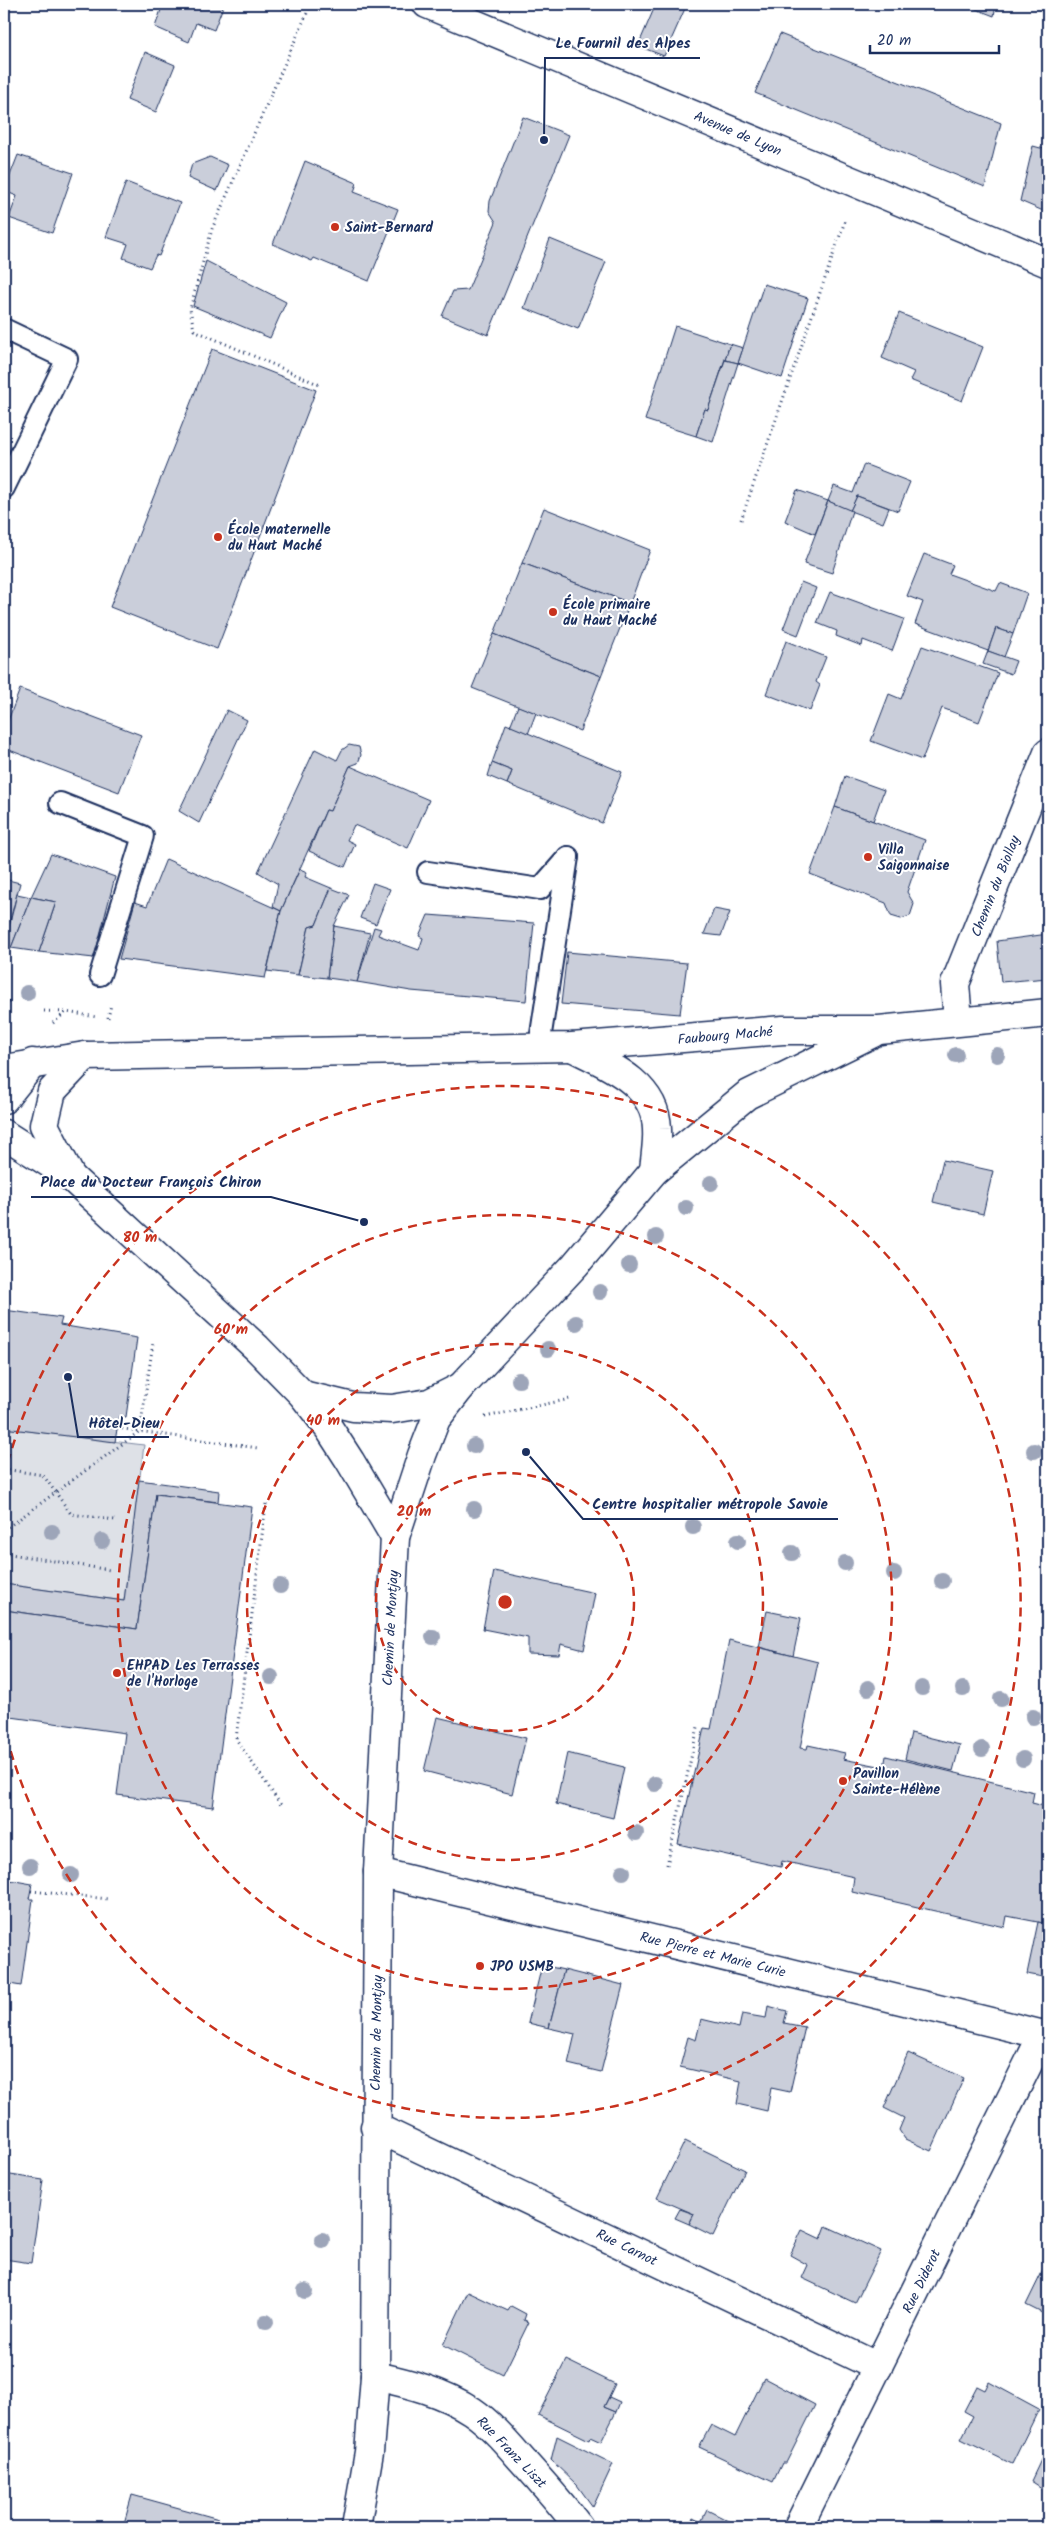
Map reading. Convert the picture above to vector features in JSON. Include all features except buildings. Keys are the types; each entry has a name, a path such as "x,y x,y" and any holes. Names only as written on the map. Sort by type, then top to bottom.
{"street":[{"name":"Avenue de Lyon","path":"428,4 1048,263"},
{"name":"Chemin du Biollay","path":"958,1021 955,984 1048,753"},
{"name":"Faubourg Maché","path":"33,1063 85,1056 572,1047 783,1030 879,1030 1048,1013"},
{"name":"Faubourg Maché","path":"461,1387 575,1265 654,1172 747,1095 879,1030"},
{"path":"572,1047 620,1072 634,1082 650,1101 657,1127 654,1172"},
{"path":"71,1176 44,1125 52,1091 85,1056"},
{"path":"4,1068 33,1063"},
{"path":"4,1099 33,1063"},
{"path":"4,1134 71,1176 257,1348 303,1395 330,1430 350,1461 394,1537"},
{"path":"303,1395 353,1407 392,1409 429,1403 461,1387"},
{"name":"Chemin de Montjay","path":"356,2527 370,2452 375,2376 378,1872 394,1537 436,1419 461,1387"},
{"name":"Rue Pierre et Marie Curie","path":"378,1872 1046,2035"},
{"name":"Rue Diderot","path":"798,2527 1046,2035"},
{"name":"Rue Carnot","path":"375,2127 878,2367"},
{"name":"Rue Franz Liszt","path":"375,2376 403,2382 443,2396 473,2412 503,2439 562,2504 579,2527"}],"lane":[{"path":"4,330 67,359 4,488"},
{"path":"60,803 143,836 100,975"},
{"path":"428,872 540,889 568,857 538,1047"}],"path":[{"path":"311,4 212,228 190,310 194,330 320,384"},
{"path":"740,520 848,214"},
{"path":"4,1001 12,1003"},
{"path":"44,1011 66,1012"},
{"path":"4,1530 140,1431 153,1344"},
{"path":"480,1418 570,1399"},
{"path":"117,1428 258,1448"},
{"path":"4,1469 42,1475 71,1514 115,1520"},
{"path":"266,1504 236,1739 281,1805"},
{"path":"4,1553 110,1570"},
{"path":"667,1866 698,1727"},
{"path":"31,1892 109,1899"}],"shaded area":[{"path":"4,1428 144,1445 124,1601 4,1584"}],"place":[{"name":"Le Fournil des Alpes","path":"544,140"},
{"name":"Saint-Bernard","path":"335,227"},
{"name":"École maternelle du Haut Maché","path":"218,537"},
{"name":"École primaire du Haut Maché","path":"553,612"},
{"name":"Villa Saigonnaise","path":"868,857"},
{"name":"Place du Docteur François Chiron","path":"364,1222"},
{"name":"Hôtel-Dieu","path":"68,1377"},
{"name":"Centre hospitalier métropole Savoie","path":"526,1452"},
{"name":"EHPAD Les Terrasses de l'Horloge","path":"117,1673"},
{"name":"Pavillon Sainte-Hélène","path":"843,1781"},
{"name":"JPO USMB","path":"480,1966"}]}
